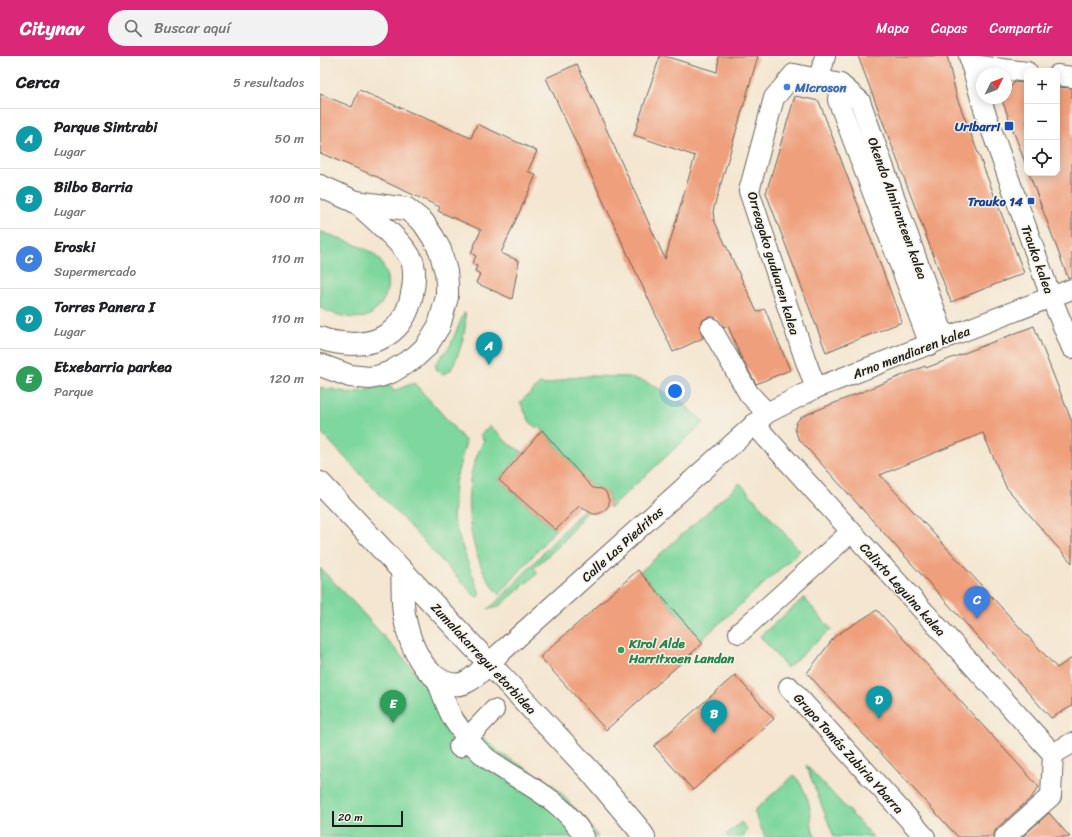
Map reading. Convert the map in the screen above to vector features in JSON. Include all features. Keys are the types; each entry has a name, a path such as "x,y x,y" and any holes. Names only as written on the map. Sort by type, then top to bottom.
{"street":[{"path":"819,79 825,56"},
{"path":"970,61 1024,71"},
{"name":"Trauko kalea","path":"970,61 984,109 1051,297 1072,348"},
{"name":"Orreagako guduaren kalea","path":"816,388 749,191 774,98 794,74 819,79"},
{"path":"1060,75 1072,77"},
{"name":"Okendo Almiranteen kalea","path":"819,79 840,84 838,100 937,342"},
{"path":"320,186 356,202 407,209 423,222 440,250 447,284 445,306 439,326 426,347 414,358 391,372 369,378 350,376 320,366"},
{"path":"320,338 326,341 354,345 375,341 387,335 399,324 410,306 414,285 413,263 405,249 356,202"},
{"name":"Arno mendiaren kalea","path":"760,418 816,388 1072,289"},
{"name":"Calixto Leguina kalea","path":"711,328 749,394 760,418 852,532 1053,754"},
{"name":"Calle Las Piedritas","path":"489,663 760,418"},
{"name":"Zumalakarregui etorbidea","path":"320,483 590,771 644,837"},
{"path":"739,633 852,532"},
{"path":"402,571 404,613 409,637 422,663 436,678 448,684 460,684 468,681 489,663"},
{"path":"436,678 463,742 530,785 564,811 580,828 584,837"},
{"name":"Grupo Tomás Zubiria Ybarra","path":"789,687 925,837"},
{"path":"463,742 494,710"},
{"path":"1005,837 1051,796 1053,754 1072,743"}],"green space":[{"path":"320,231 366,249 376,256 381,262 386,275 387,289 382,303 370,315 353,318 320,308"},
{"path":"464,313 466,320 464,335 459,351 450,371 443,374 437,370 435,364 450,346"},
{"path":"589,376 629,377 646,382 678,399 704,422 610,508 608,495 606,492 587,482 539,426 536,428 530,422 520,402 540,384 546,385 568,378"},
{"path":"414,383 466,442 455,482 453,520 480,593 477,598 320,431 320,387 351,393 390,385 393,391"},
{"path":"490,426 510,445 523,452 499,480 555,530 499,595 486,576 480,563 471,533 468,502 471,475 484,440 480,435"},
{"path":"740,483 800,551 701,640 640,572"},
{"path":"585,508 587,511 561,544 534,568 538,573 502,604 496,608 488,609 501,598"},
{"path":"320,568 354,603 434,693 500,753 553,785 585,819 598,837 320,837"},
{"path":"804,598 831,629 787,668 760,636"},
{"path":"806,765 873,837 834,837"},
{"path":"794,775 802,786 808,801 812,827 816,837 765,837 754,811"},
{"path":"741,822 747,829 743,837 728,837 726,835"}],"building":[{"path":"660,56 717,72 719,56 758,56 713,211 714,220 757,312 765,309 790,370 756,384 740,355 728,326 724,328 716,318 706,318 701,322 700,328 703,338 673,352 546,78 577,64 665,259 695,156 634,135"},
{"path":"858,56 947,56 957,98 1024,273 951,302"},
{"path":"1014,82 1024,83 1024,160 1003,104 1012,104 1012,85"},
{"path":"1060,87 1072,88 1072,278 1068,278 1030,176 1060,176"},
{"path":"359,90 471,138 477,124 537,151 528,171 536,175 501,253 519,261 512,299 476,283 480,274 475,271 477,266 472,264 476,256 471,253 481,230 438,211 440,207 381,180 382,179 320,153 320,94 352,107"},
{"path":"795,96 819,101 902,322 826,352 766,193"},
{"path":"1034,326 1072,422 1072,563 1006,487 983,433 880,475 1057,668 1072,658 1072,706 1051,718 798,438 795,429 796,423 803,416 925,366 926,368"},
{"path":"542,430 593,488 602,489 606,492 609,505 604,511 598,514 593,514 579,506 556,530 499,480"},
{"name":"Kirol Alde Harritxoen Landan","path":"638,570 703,643 606,730 540,657"},
{"path":"877,610 1039,787 1033,796 997,828 994,833 994,837 958,837 807,673 835,636"},
{"path":"735,675 774,719 693,790 654,746"},
{"path":"1049,813 1070,837 1022,837"}],"place":[{"name":"Microson","path":"787,87"},
{"name":"Uribarri","path":"1009,126"},
{"name":"Trauko 14","path":"1031,201"},
{"name":"Parque Sintrabi","path":"489,365"},
{"name":"Eroski","path":"977,619"},
{"name":"Kirol Alde Harritxoen Landan","path":"621,650"},
{"name":"Torres Panera I","path":"879,719"},
{"name":"Etxebarria parkea","path":"393,723"},
{"name":"Bilbo Barria","path":"714,733"}]}
